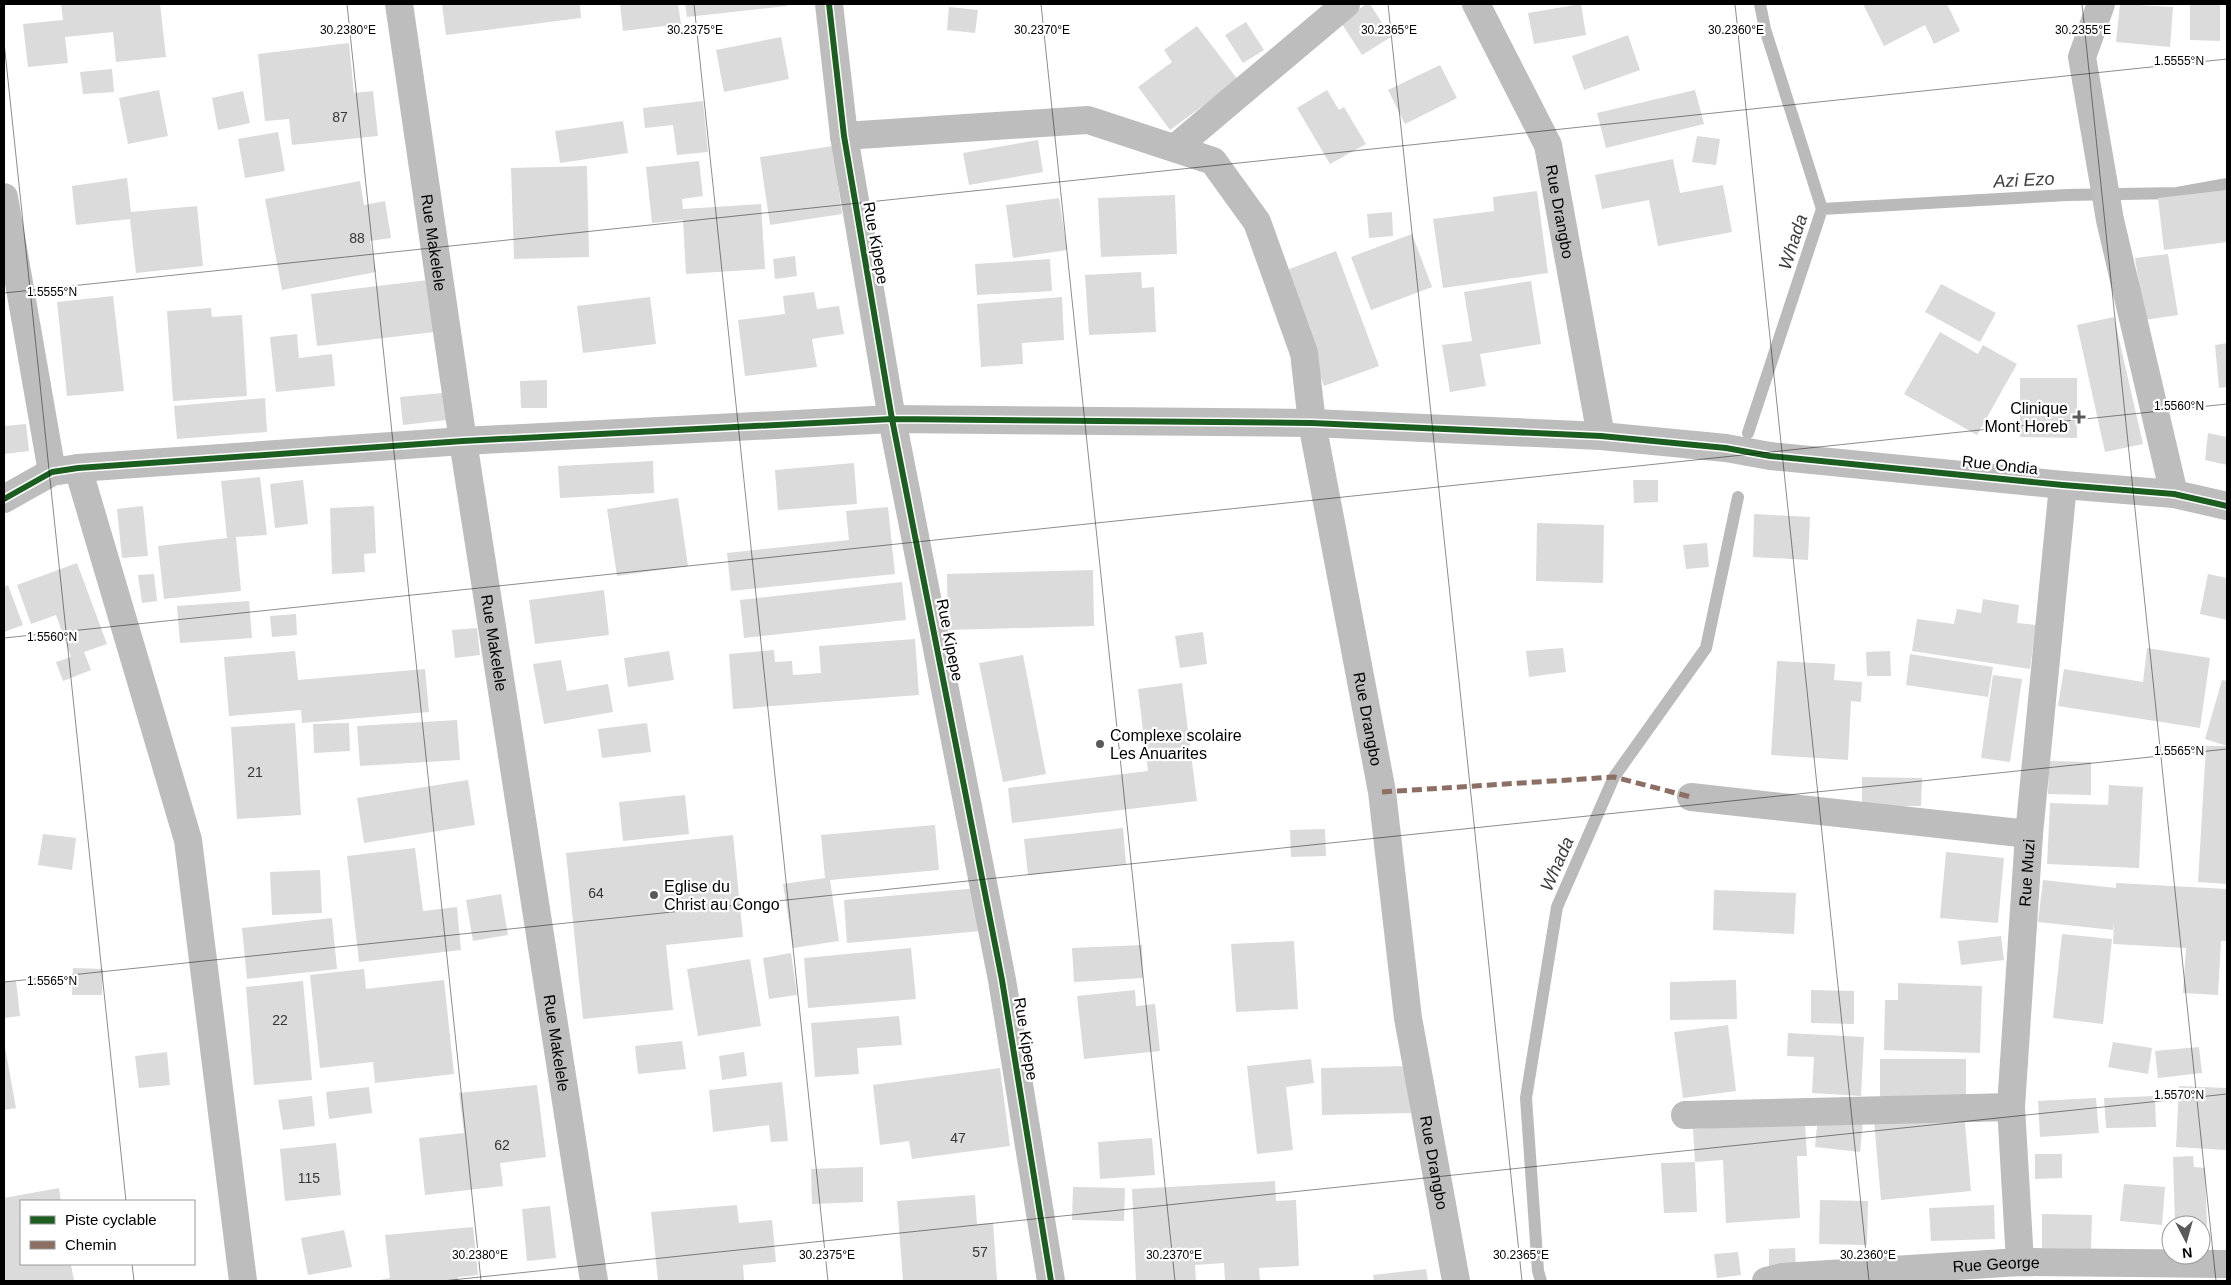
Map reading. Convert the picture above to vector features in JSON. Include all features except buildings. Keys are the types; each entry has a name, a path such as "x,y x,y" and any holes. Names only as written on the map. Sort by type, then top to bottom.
{"street":[{"name":"Rue Makelele","path":"399,4 463,441 594,1281"},
{"name":"Rue Kipepe","path":"829,4 844,136 892,419 1002,980 1051,1281"},
{"path":"1175,148 1346,4"},
{"name":"Rue Drangbo","path":"1476,4 1548,145 1601,436"},
{"path":"2102,4 2082,57 2110,220 2174,494"},
{"name":"Rue Drangbo","path":"844,136 1088,120 1213,161 1257,222 1304,353 1312,423 1382,792 1408,1018 1456,1281"},
{"path":"4,197 52,472"},
{"name":"Rue Ondia","path":"4,498 52,472 78,468 463,441 892,419 1312,423 1601,436 1726,448 1770,456 2174,494 2227,506"},
{"path":"78,468 188,840 243,1281"},
{"name":"Rue Muzi","path":"2020,1262 2011,1107 2029,834 2063,485"},
{"path":"1691,797 2029,834"},
{"path":"1685,1115 2011,1107"},
{"name":"Rue George","path":"1766,1281 1782,1277 2020,1262 2068,1271 2227,1264"}],"waterway":[{"name":"Whada","path":"1748,433 1822,209 1765,29 1760,4"},
{"name":"Azi Ezo","path":"1822,209 2067,195 2177,193 2227,184"},
{"name":"Whada","path":"1541,1281 1538,1271 1526,1098 1557,907 1614,777 1706,648 1738,497"}],"marked path":[{"path":"1382,792 1614,777 1691,797"}],"cycle path":[{"path":"829,4 844,136 892,419 1002,980 1051,1281"},
{"path":"4,499 52,472 78,468 463,441 892,419 1312,423 1601,436 1726,448 1770,456 2174,494 2227,506"}],"place":[{"name":"Clinique Mont Horeb","path":"2079,417"},
{"name":"Complexe scolaire Les Anuarites","path":"1100,744"},
{"name":"Eglise du Christ au Congo","path":"654,895"}]}
